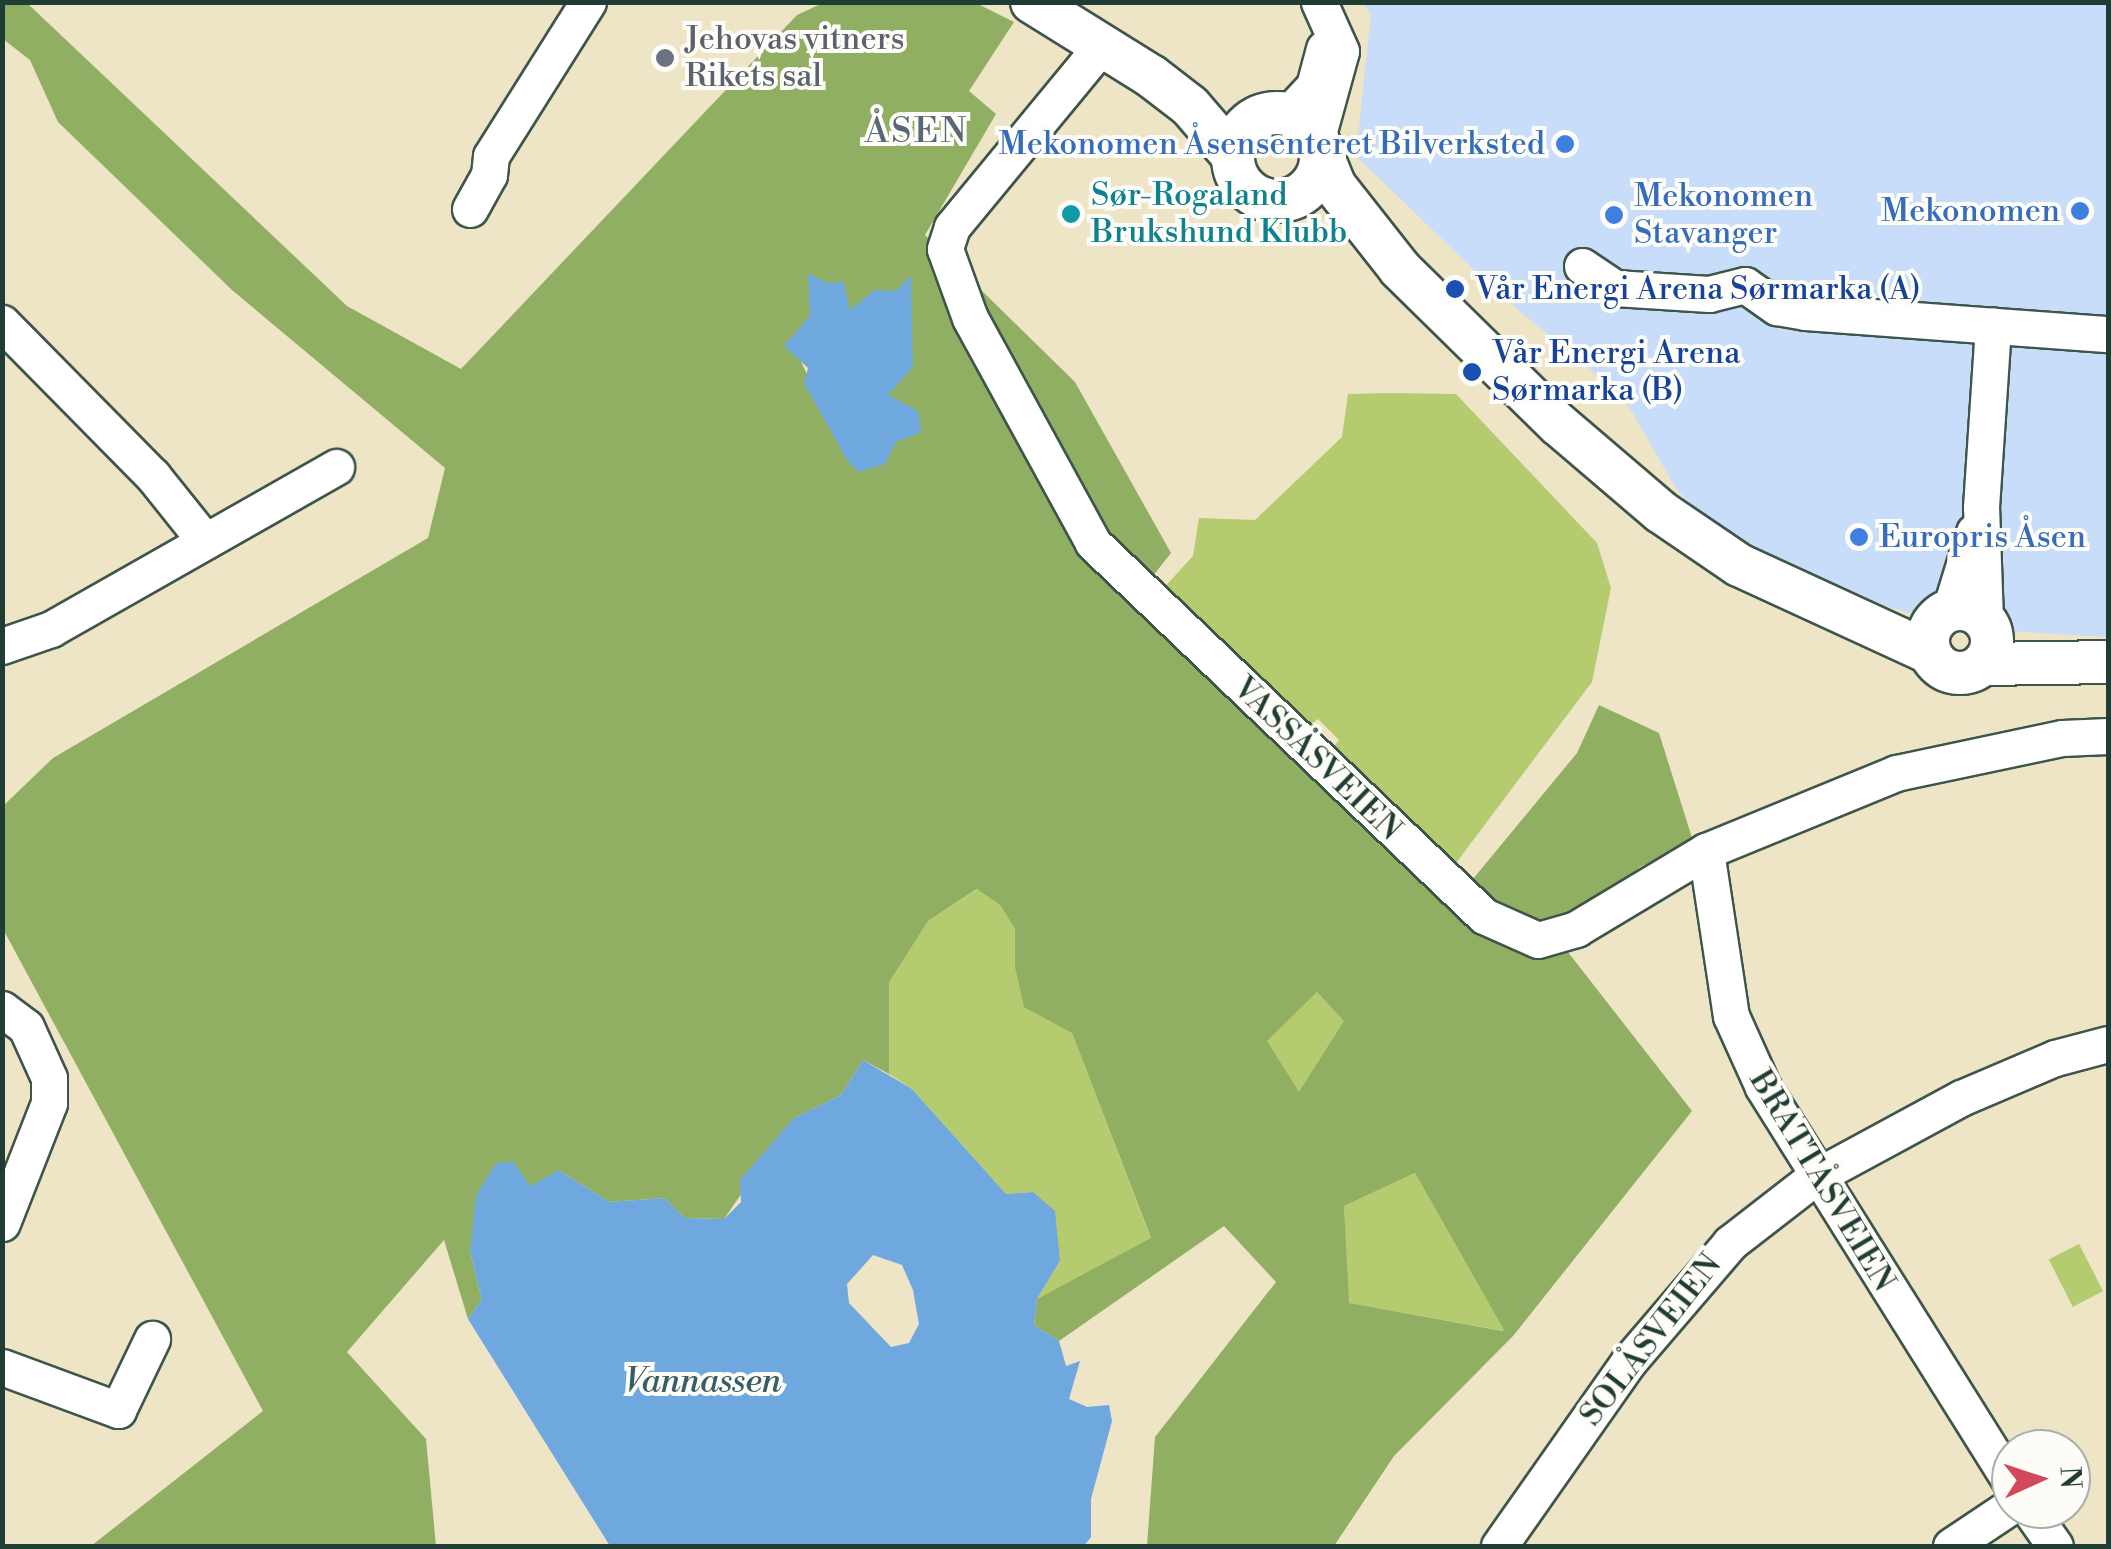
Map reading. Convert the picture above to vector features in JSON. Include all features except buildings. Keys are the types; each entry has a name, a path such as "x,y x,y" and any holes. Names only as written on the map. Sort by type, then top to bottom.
{"main road":[{"path":"1032,2 1190,106 1232,156 1242,185 1269,201 1285,201 1387,258"},
{"path":"1060,2 1242,109 1298,129 1387,258 1620,477 1739,566 1832,606 2102,662"},
{"path":"1232,156 1243,128 1298,129"},
{"path":"1285,201 1312,184 1298,129"}],"street":[{"path":"470,210 489,175 491,156 588,2"},
{"path":"1298,129 1314,86 1326,16"},
{"name":"VASSÅSVEIEN","path":"1102,45 966,204 945,249 970,318 1093,543 1484,916 1538,940 1576,929 1706,851 1896,772 2062,738 2108,736"},
{"path":"1582,266 1615,288 1709,294 1746,285 1777,307 1806,312 2108,334"},
{"path":"2,322 153,476 205,542"},
{"path":"1962,633 1981,508 1993,325"},
{"path":"2,646 51,629 336,467"},
{"name":"BRATTÅSVEIEN","path":"1706,851 1732,1016 1815,1177 1991,1451"},
{"path":"2,1009 16,1014 38,1050 49,1078 49,1104 2,1223"},
{"name":"SOLÅSVEIEN","path":"1499,1546 1675,1301 1730,1243 1815,1177 1961,1098 2108,1044"},
{"path":"2,1367 118,1410 152,1339"},
{"path":"1951,1546 1991,1519"}],"shaded area":[{"path":"1363,3 2108,3 2108,637 1959,628 1883,605 1775,558 1705,517 1677,490 1624,398 1499,294 1356,156 1371,14"}],"green space":[{"path":"3,3 27,3 347,306 461,369 797,15 823,3 976,3 1014,22 969,91 996,114 925,235 1075,382 1171,553 1134,600 1468,885 1577,753 1599,705 1659,733 1693,841 1640,867 1601,902 1546,924 1692,1111 1513,1336 1394,1456 1334,1546 1147,1546 1155,1437 1276,1282 1224,1226 1059,1341 1034,1325 1037,1299 1151,1238 1072,1033 1024,1007 1015,967 1015,929 1000,905 977,889 928,921 889,982 889,1074 863,1060 841,1095 794,1118 724,1219 685,1218 664,1198 609,1202 559,1170 470,1252 482,1299 468,1319 444,1240 347,1352 426,1439 436,1546 91,1546 263,1411 3,929 3,806 53,758 428,538 445,468 232,290 58,122 30,60 3,39","holes":["910,277 888,395 847,460 797,353 810,316 850,311 896,292","1317,992 1344,1021 1299,1092 1267,1041","1415,1173 1504,1330 1349,1303 1344,1206"]},
{"path":"1348,394 1456,394 1597,543 1611,588 1592,682 1456,863 1324,759 1339,740 1318,719 1307,727 1161,591 1193,556 1199,518 1255,520 1342,437"},
{"path":"978,889 1000,905 1015,929 1015,967 1072,1033 1151,1239 1037,1299 1060,1261 1033,1192 1006,1194 912,1089 889,1074 888,982 928,921"},
{"path":"1317,992 1345,1021 1299,1093 1266,1041"},
{"path":"1415,1173 1505,1331 1348,1303 1344,1206"},
{"path":"2079,1244 2103,1291 2073,1307 2049,1259"}],"water":[{"path":"808,273 827,283 844,282 850,310 875,290 896,291 911,275 913,367 888,395 918,411 921,432 896,442 885,464 858,472 847,460 804,383 808,368 784,346 810,316"},
{"name":"Vannassen","path":"863,1060 912,1089 1006,1194 1033,1192 1055,1211 1060,1261 1037,1299 1034,1325 1059,1341 1066,1366 1080,1361 1069,1399 1087,1407 1109,1405 1112,1421 1091,1499 1091,1537 1084,1546 610,1546 468,1319 482,1299 470,1252 476,1196 496,1163 514,1162 530,1186 559,1170 609,1202 664,1198 685,1218 724,1219 741,1202 740,1180 794,1118 841,1095","holes":["873,1255 902,1265 913,1290 919,1324 909,1343 891,1347 849,1303 847,1284"]}],"place":[{"name":"Jehovas vitners Rikets sal","path":"665,58"},
{"name":"Mekonomen Åsensenteret Bilverksted","path":"1565,144"},
{"name":"Mekonomen","path":"2080,211"},
{"name":"Sør-Rogaland Brukshund Klubb","path":"1071,214"},
{"name":"Mekonomen Stavanger","path":"1614,215"},
{"name":"Vår Energi Arena Sørmarka (A)","path":"1455,289"},
{"name":"Vår Energi Arena Sørmarka (B)","path":"1472,372"},
{"name":"Europris Åsen","path":"1859,537"}],"district":[{"name":"ÅSEN","path":"917,132"}]}
